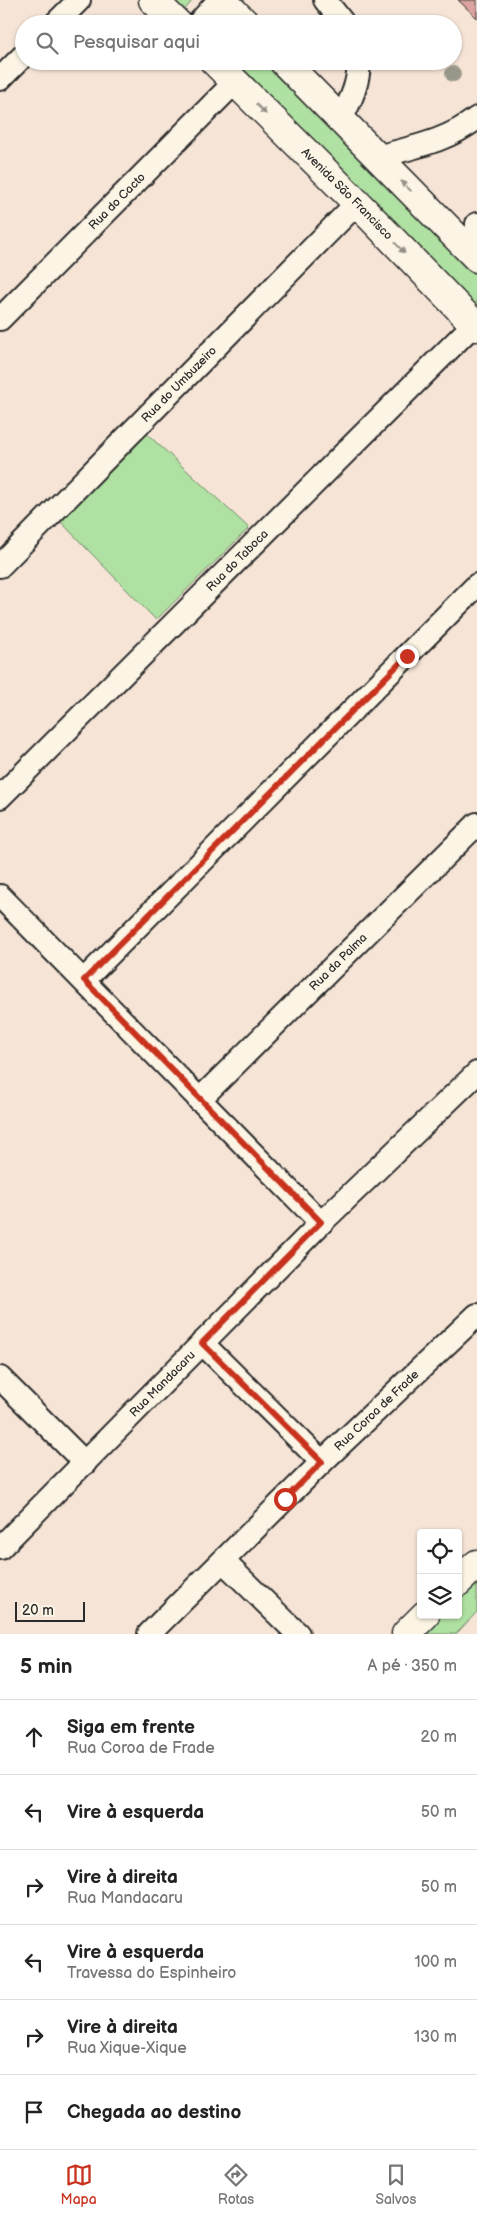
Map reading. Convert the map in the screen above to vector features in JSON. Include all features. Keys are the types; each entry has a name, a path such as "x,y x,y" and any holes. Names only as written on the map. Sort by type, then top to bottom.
{"main road":[{"path":"153,0 169,15"},
{"path":"221,0 237,15"},
{"name":"Avenida São Francisco","path":"222,70 357,203 476,326"},
{"path":"293,70 477,258"},
{"path":"462,1578 477,1564"},
{"path":"406,1634 421,1619"}],"street":[{"path":"64,15 79,0"},
{"path":"207,15 221,0"},
{"path":"325,0 337,15"},
{"path":"0,79 15,64"},
{"path":"341,119 353,94 359,70"},
{"name":"Rua do Cacto","path":"0,319 234,83"},
{"path":"377,157 429,144 447,137 477,118"},
{"name":"Rua do Umbuzeiro","path":"0,566 357,203"},
{"path":"477,224 477,240"},
{"name":"Rua do Taboca","path":"0,797 476,326"},
{"path":"84,980 477,585"},
{"name":"Rua da Palma","path":"199,1100 477,824"},
{"path":"0,896 321,1222"},
{"name":"Rua Mandacaru","path":"0,1548 85,1464 321,1222 477,1073"},
{"name":"Rua Coroa de Frade","path":"149,1634 322,1462 477,1315"},
{"path":"202,1343 322,1462"},
{"path":"0,1378 85,1464"},
{"path":"223,1561 298,1634"}],"green space":[{"path":"165,0 193,0 180,15"},
{"path":"237,70 274,70 477,276 477,314"},
{"path":"144,431 249,528 156,620 59,520"},
{"path":"477,1569 477,1612 456,1634 410,1634 425,1619 462,1619 462,1583"}],"building":[{"path":"458,0 477,0 477,18"}],"route":[{"path":"285,1499 322,1462 202,1343 321,1222 199,1100 84,980 407,656"}]}
